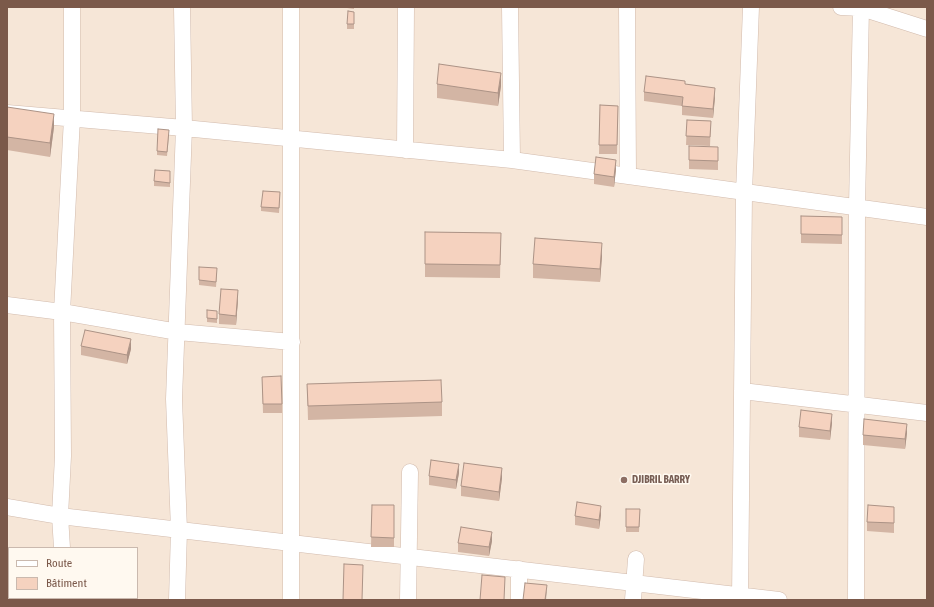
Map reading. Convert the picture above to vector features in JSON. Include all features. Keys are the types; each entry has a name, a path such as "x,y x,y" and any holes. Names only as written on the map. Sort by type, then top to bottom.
{"street":[{"path":"62,547 60,516 63,456 62,312 72,118 72,7"},
{"path":"177,600 179,530 174,399 178,332 184,128 182,7"},
{"path":"291,7 290,140 292,342 289,544 291,600"},
{"path":"405,150 406,7"},
{"path":"510,7 512,160"},
{"path":"627,7 628,176"},
{"path":"740,598 744,192 751,7"},
{"path":"841,7 860,8 927,29"},
{"path":"856,600 857,207 860,8"},
{"path":"7,113 184,128 290,140 512,160 927,217"},
{"path":"7,305 62,312 178,332 292,342"},
{"path":"742,391 927,413"},
{"path":"408,600 410,472"},
{"path":"7,507 60,516 289,544 519,569 740,598 780,600"},
{"path":"633,600 636,558"},
{"path":"519,569 519,600"}],"shaded area":[{"path":"7,7 927,7 927,600 7,600"}],"building":[{"path":"348,11 354,12 354,24 347,24"},
{"path":"439,64 501,73 498,93 437,84"},
{"path":"646,76 685,81 685,84 715,88 713,109 682,106 683,97 644,92"},
{"path":"600,105 618,106 617,145 599,145"},
{"path":"7,107 54,114 50,143 7,137"},
{"path":"687,120 711,121 710,137 686,136"},
{"path":"158,129 169,130 167,152 157,151"},
{"path":"689,146 718,147 718,161 689,160"},
{"path":"596,157 616,160 614,177 594,174"},
{"path":"155,170 170,171 170,183 154,181"},
{"path":"263,191 280,192 279,208 261,207"},
{"path":"801,216 842,217 842,235 801,234"},
{"path":"425,232 501,233 500,265 425,264"},
{"path":"535,238 602,243 600,269 533,264"},
{"path":"199,267 217,268 216,282 199,280"},
{"path":"221,289 238,290 236,316 219,314"},
{"path":"207,310 217,311 217,319 207,318"},
{"path":"85,330 131,339 127,355 81,346"},
{"path":"281,376 282,404 263,404 262,377"},
{"path":"441,380 442,402 308,406 307,384"},
{"path":"801,410 832,414 830,431 799,427"},
{"path":"864,419 907,424 905,439 863,435"},
{"path":"431,460 459,464 456,480 429,476"},
{"path":"464,463 502,468 499,492 461,486"},
{"path":"577,502 601,506 599,520 575,516"},
{"path":"372,505 394,505 394,538 371,537"},
{"path":"868,505 894,507 894,523 867,522"},
{"path":"626,509 640,509 639,527 626,527"},
{"path":"461,527 492,532 489,547 458,543"},
{"path":"344,564 363,565 362,600 343,600"},
{"path":"482,575 505,577 504,600 480,600"},
{"path":"525,583 547,585 545,600 523,600"}],"place":[{"name":"DJIBRIL BARRY","path":"624,480"}]}
